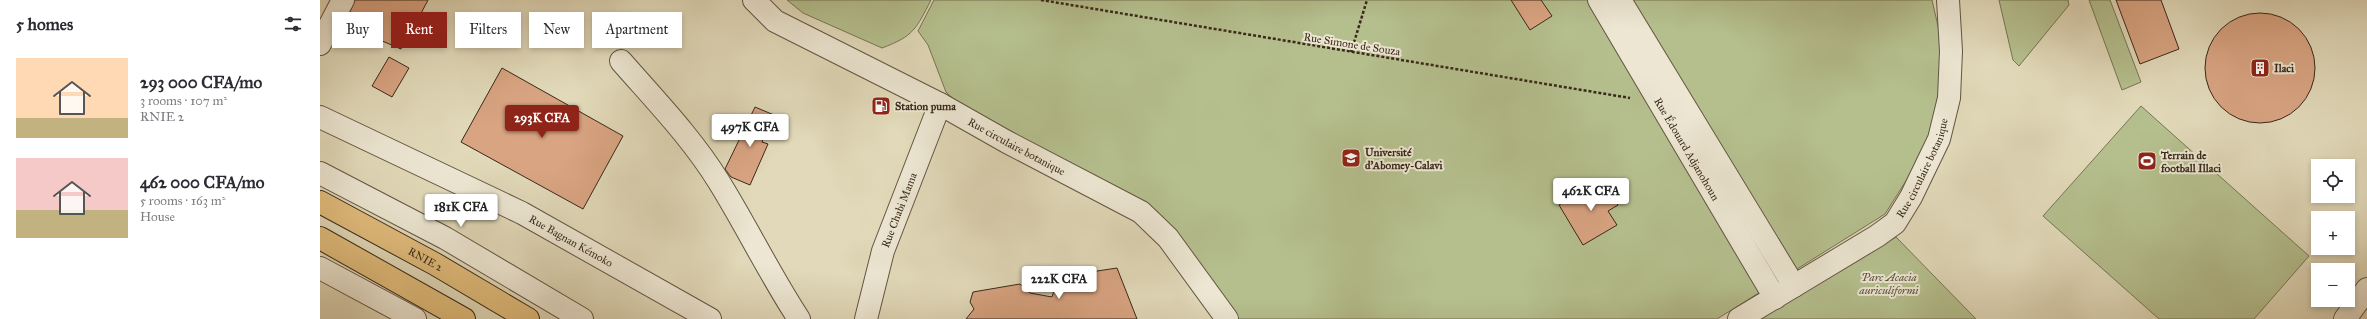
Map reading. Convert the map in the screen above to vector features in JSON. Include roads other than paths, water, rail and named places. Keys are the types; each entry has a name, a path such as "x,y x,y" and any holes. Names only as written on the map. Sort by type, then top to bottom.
{"highway":[{"name":"RNIE 2","path":"320,202 435,264 528,319"},
{"path":"320,238 464,319"}],"street":[{"path":"320,44 344,0"},
{"name":"Rue circulaire botanique","path":"754,0 775,21 940,104 1007,142 1141,212 1168,238 1227,319"},
{"name":"Rue Édouard Adjanohoun","path":"1599,0 1775,298"},
{"name":"Rue Édouard Adjanohoun","path":"1620,0 1794,286"},
{"name":"Rue circulaire botanique","path":"1739,319 1877,236 1895,223 1911,197 1939,139 1949,98 1951,51 1948,0"},
{"path":"621,61 677,125 718,181 781,292 799,319"},
{"name":"Rue Chabi Mama","path":"866,319 883,251 940,104"},
{"name":"Rue Bagnan Kémoko","path":"320,117 522,214 710,319"},
{"path":"320,173 445,238 582,319"},
{"path":"320,268 416,319"},
{"path":"2345,319 2367,289"}],"place":[{"name":"Ilaci","path":"2260,68"},
{"name":"Station puma","path":"881,106"},
{"name":"Université d'Abomey-Calavi","path":"1351,158"},
{"name":"Terrain de football Illaci","path":"2147,161"}],"park label":[{"name":"Parc Acacia auriculiformi","path":"1889,283"}]}
